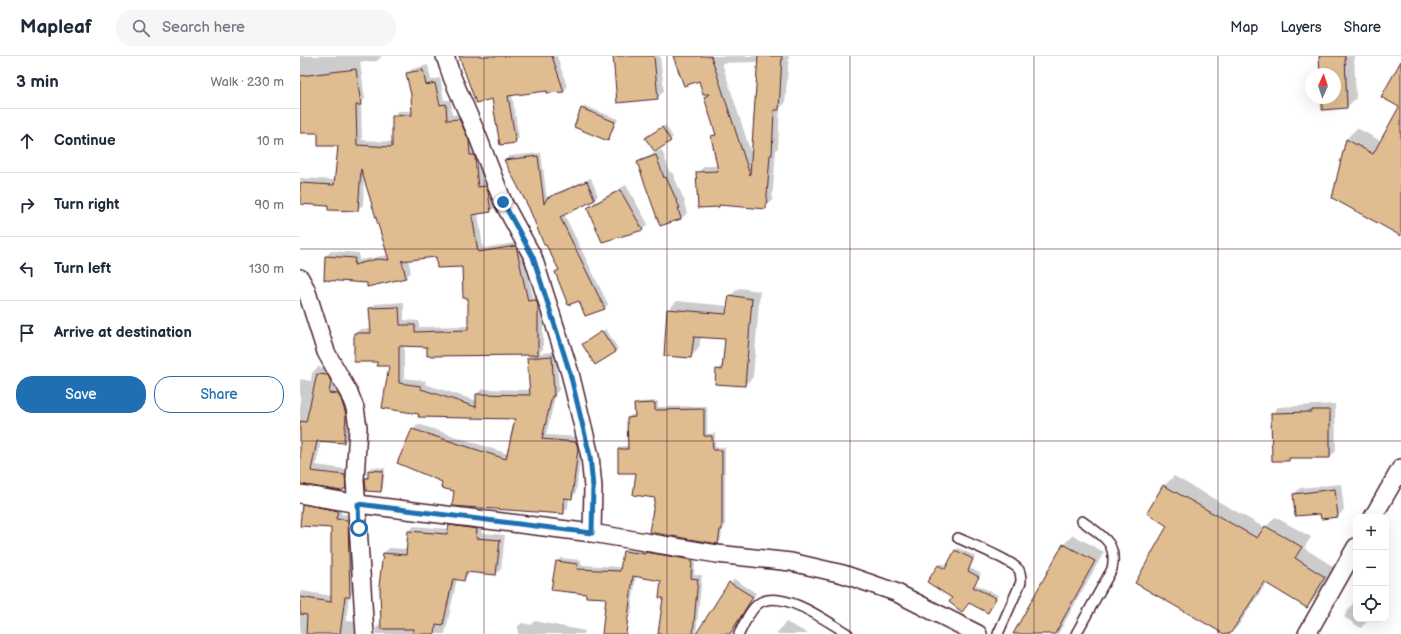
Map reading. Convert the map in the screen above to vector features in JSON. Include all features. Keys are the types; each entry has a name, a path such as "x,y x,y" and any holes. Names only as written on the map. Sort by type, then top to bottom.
{"street":[{"path":"445,56 503,202 533,257 570,373 590,456 593,487 592,533"},
{"path":"300,278 306,289 326,352 350,395 355,408 358,427 355,480 358,504 365,634"},
{"path":"1375,514 1401,468"},
{"path":"300,494 358,504 592,533 717,554 791,562 843,574 895,592 971,633"},
{"path":"1307,634 1354,550"}],"lane":[{"path":"1076,634 1112,569 1115,559 1113,549 1106,538 1082,521"},
{"path":"958,538 1008,562 1018,569 1021,574 1021,582 998,634"},
{"path":"738,634 754,609 761,602 771,599 795,604 848,634"}],"building":[{"path":"459,56 552,56 564,92 547,93 547,91 508,96 516,143 500,145 492,99 476,103"},
{"path":"613,56 654,56 658,99 617,103"},
{"path":"673,56 711,56 750,175 758,56 782,56 779,110 774,110 772,155 770,155 766,209 719,205 719,207 698,208 696,172 718,171 711,136 716,135 704,97 710,94 703,94 699,81 684,86"},
{"path":"1319,56 1345,56 1347,108 1322,110 1322,104 1341,104 1341,68 1320,68"},
{"path":"1401,61 1401,236 1332,198 1346,139 1373,154 1399,107 1381,97"},
{"path":"356,69 361,105 356,105 357,145 392,147 392,116 412,115 411,95 406,73 423,70 426,85 435,83 440,105 446,104 447,120 459,119 469,140 470,155 474,155 475,157 478,187 486,186 488,192 491,212 472,215 478,252 516,246 528,301 536,300 538,305 538,355 427,356 427,347 399,346 399,383 421,386 421,389 476,407 476,394 530,395 527,358 552,356 554,396 552,396 542,439 576,442 578,448 572,499 564,498 564,514 452,506 454,491 441,488 442,482 397,463 412,429 506,459 515,419 418,417 419,414 382,408 389,366 377,366 377,362 354,362 354,333 371,333 369,308 399,307 400,325 415,325 415,332 468,330 468,298 463,298 462,267 437,268 436,257 401,261 406,278 367,287 367,283 324,280 325,256 355,258 354,265 377,259 389,260 361,169 358,211 328,210 328,206 300,204 300,183 334,185 338,146 318,146 318,133 300,133 300,76"},
{"path":"581,108 615,122 608,141 574,127"},
{"path":"662,127 671,141 655,152 645,138"},
{"path":"656,155 664,178 666,177 680,208 678,208 681,219 660,226 637,162"},
{"path":"538,156 544,204 547,198 587,181 595,200 560,217 605,309 585,316 579,301 568,305 555,272 559,270 546,245 544,245 529,208 504,160"},
{"path":"620,190 643,230 602,242 587,208"},
{"path":"729,295 752,299 745,386 715,384 716,369 722,370 725,339 694,337 691,358 664,356 667,309 726,314"},
{"path":"602,331 616,352 595,365 582,344"},
{"path":"317,374 328,375 331,382 329,393 338,394 346,415 344,443 317,441 311,471 345,475 346,489 343,489 342,491 300,484 300,421 306,422"},
{"path":"655,403 655,410 704,409 704,436 712,436 713,450 722,450 722,530 720,530 718,544 649,532 655,498 633,495 636,473 618,473 618,449 628,449 627,418 635,417 634,404"},
{"path":"1312,410 1330,410 1330,458 1289,458 1289,461 1272,461 1271,413 1312,412"},
{"path":"368,470 383,471 381,492 366,491 365,478 368,478"},
{"path":"1163,485 1257,538 1265,526 1302,547 1295,558 1325,577 1307,608 1264,582 1230,634 1224,634 1135,583 1167,526 1147,513"},
{"path":"1335,489 1338,517 1321,519 1320,514 1295,516 1293,494"},
{"path":"302,504 338,511 336,519 348,520 350,597 345,597 340,634 306,634 307,615 300,614 300,597 331,602 331,528 300,526"},
{"path":"449,525 477,529 476,538 500,540 496,575 466,572 464,581 453,579 443,625 436,624 435,634 413,634 414,629 381,629 379,586 383,553 406,555 408,531 447,534"},
{"path":"1063,544 1095,561 1055,634 1013,634"},
{"path":"955,550 973,559 968,571 979,577 973,587 996,598 988,613 969,603 962,612 949,602 952,598 927,582 938,565 945,569"},
{"path":"623,551 645,554 645,552 692,560 691,578 698,579 693,634 658,634 663,598 659,598 661,581 633,576 626,634 602,634 606,598 586,597 586,594 551,590 556,561 578,564 577,569 620,571"},
{"path":"729,582 753,597 730,634 696,634"}],"route":[{"path":"359,528 358,504 592,533 593,487 590,456 570,373 533,257 503,202"}]}
